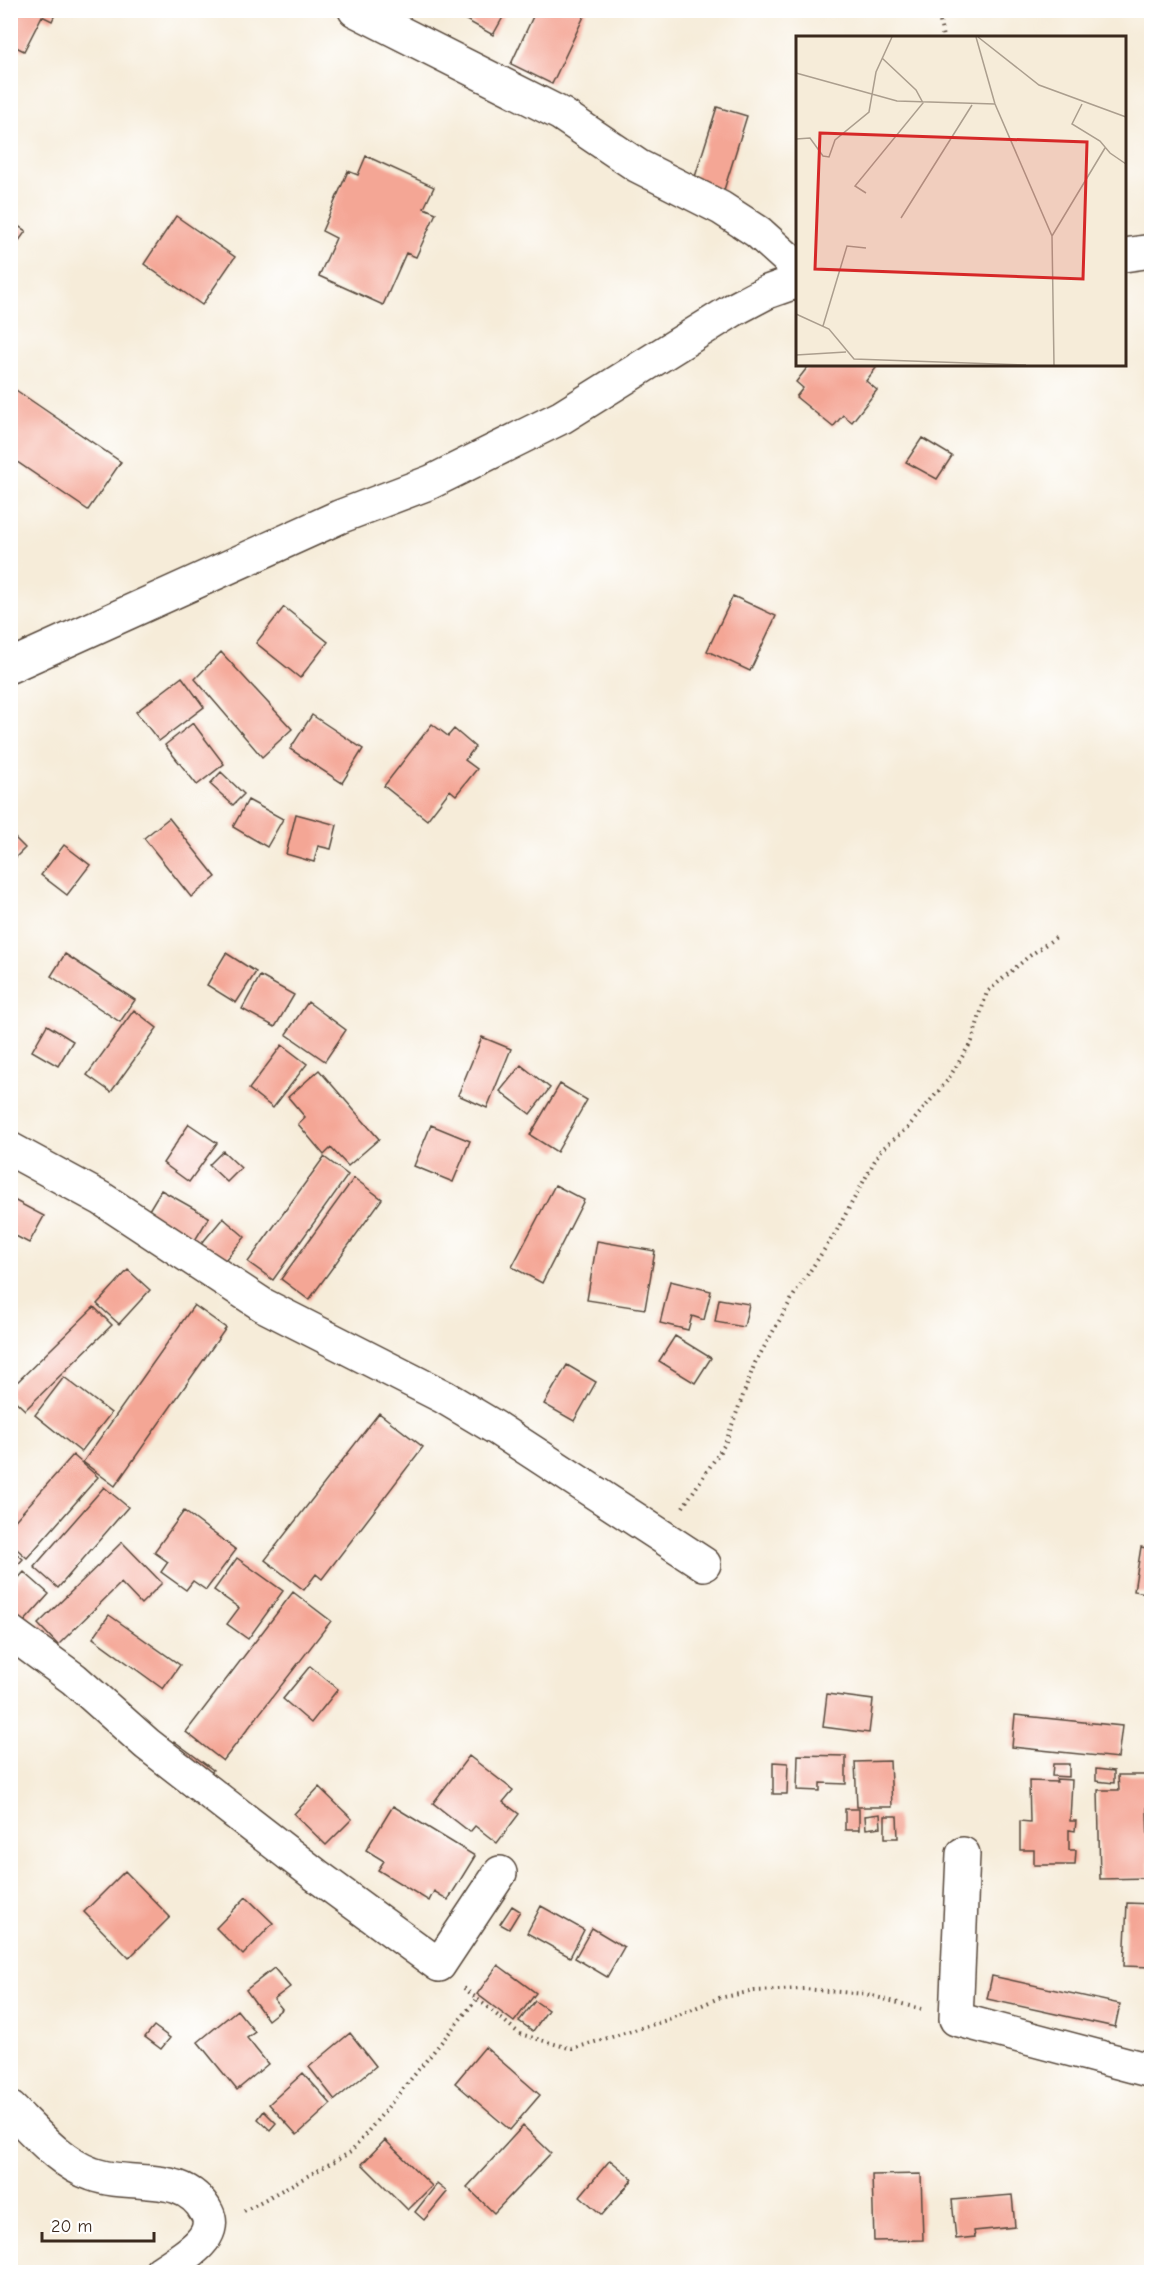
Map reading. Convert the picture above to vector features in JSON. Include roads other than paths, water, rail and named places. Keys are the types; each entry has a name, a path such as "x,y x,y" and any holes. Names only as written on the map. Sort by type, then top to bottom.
{"street":[{"path":"355,10 561,114 638,166 722,208 758,232 796,266"},
{"path":"1126,255 1152,251"},
{"path":"10,666 254,554 461,467 562,417 733,310 767,292 796,282"},
{"path":"10,1149 102,1199 263,1305 444,1397 496,1428 704,1564"},
{"path":"10,1632 74,1679 156,1750 368,1914 439,1965 500,1873"},
{"path":"963,1854 956,2019 1152,2071"},
{"path":"10,2108 57,2152 90,2174 127,2183 165,2183 187,2189 200,2199 209,2217 209,2230 196,2247 161,2272"}]}
